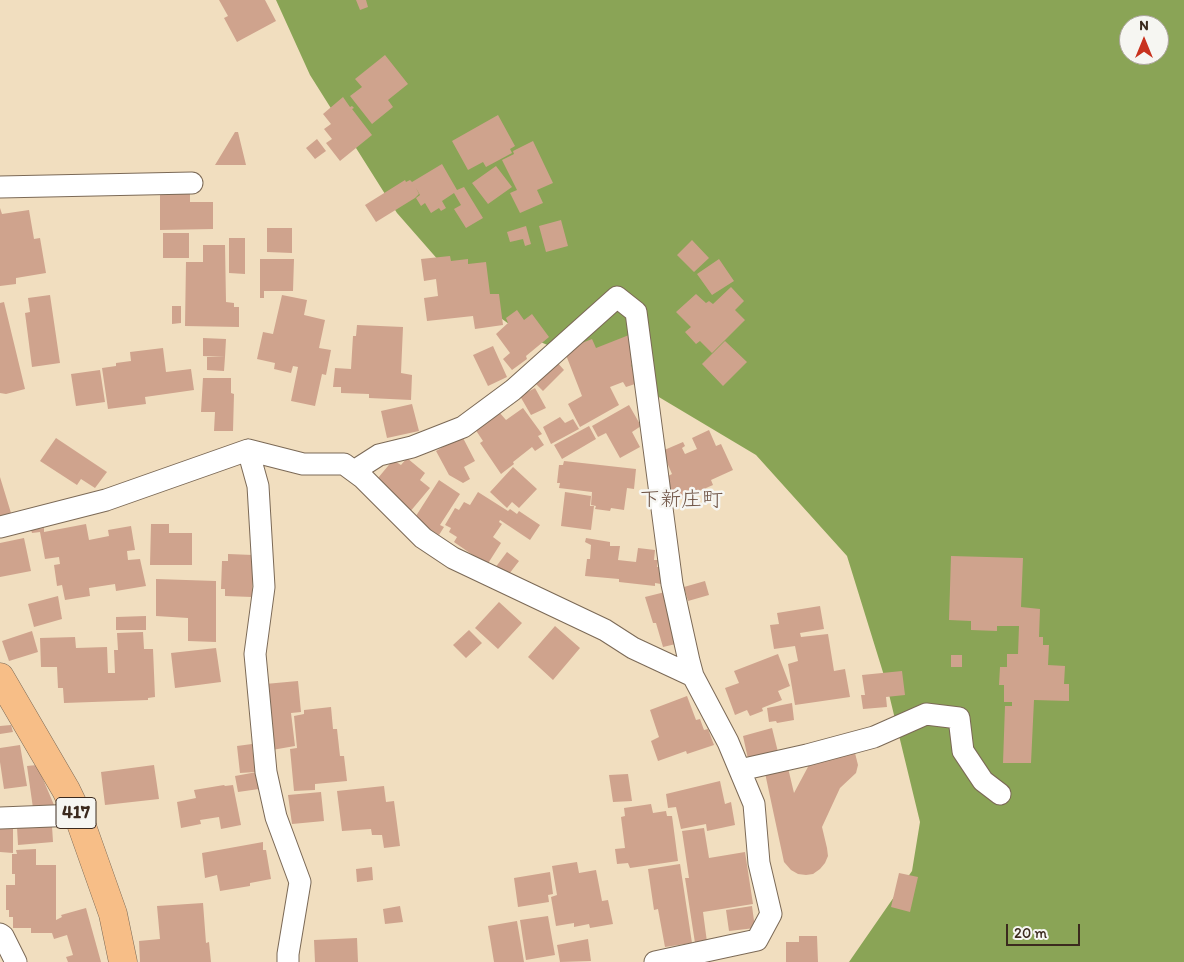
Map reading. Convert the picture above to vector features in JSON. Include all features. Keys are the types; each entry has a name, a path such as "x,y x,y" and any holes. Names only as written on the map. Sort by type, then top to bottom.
{"highway":[{"name":"417","path":"0,677 66,790 78,815 113,914 123,962"}],"street":[{"path":"0,187 192,183"},
{"path":"354,471 379,455 412,447 463,427 513,390 617,297 636,312 672,584 693,676 728,742 754,804 759,863 771,914 757,940 655,962"},
{"path":"248,450 258,486 264,587 255,654 266,772 276,817 300,882 288,962"},
{"path":"0,527 106,500 248,450 303,464 344,464 363,478 423,538 453,558 605,630 632,648 693,676"},
{"path":"740,770 874,737 926,714 959,718 964,751 984,781 1000,794"},
{"path":"0,818 78,815"},
{"path":"0,934 3,936 16,962"}],"green space":[{"path":"276,0 1184,0 1184,962 849,962 912,871 920,822 886,682 847,556 756,455 632,381 524,335 468,294 397,213 310,75"}],"building":[{"path":"219,0 265,0 276,21 237,42 224,18 228,16"},
{"path":"356,0 366,0 368,7 360,10"},
{"path":"385,55 408,84 388,100 393,107 372,124 350,96 362,87 355,79"},
{"path":"343,97 350,107 354,108 352,109 372,135 340,161 326,143 332,139 324,129 331,124 323,114"},
{"path":"498,115 515,146 510,149 512,153 486,167 483,162 468,170 452,141"},
{"path":"235,132 238,132 246,165 215,165"},
{"path":"317,139 326,151 315,159 306,148"},
{"path":"533,141 553,183 537,190 543,203 520,213 510,193 517,190 502,160 514,154 513,151"},
{"path":"442,164 457,190 464,187 483,218 466,228 454,209 461,205 454,193 442,201 446,208 441,211 439,208 431,213 425,203 421,206 416,198 420,195 416,188 419,194 415,198 376,222 365,205 405,180 406,182 410,180 412,182"},
{"path":"496,166 512,187 488,204 472,183"},
{"path":"190,192 190,202 213,202 213,229 160,230 160,193"},
{"path":"0,208 2,214 29,210 34,239 40,238 46,273 16,278 16,284 0,286"},
{"path":"561,220 568,246 546,252 539,226"},
{"path":"526,226 531,244 525,246 523,239 510,242 507,232"},
{"path":"267,228 292,228 292,253 267,252"},
{"path":"163,233 189,233 189,258 163,258"},
{"path":"229,238 245,238 245,274 229,273"},
{"path":"692,240 709,258 694,272 677,255"},
{"path":"203,245 225,245 226,302 234,303 234,307 239,307 239,327 185,326 186,262 203,262"},
{"path":"450,256 451,261 468,259 468,264 486,262 490,294 499,294 503,325 475,329 473,316 427,321 424,298 438,296 436,279 424,281 421,259"},
{"path":"260,259 294,259 293,291 264,291 264,298 260,298"},
{"path":"719,259 734,281 712,295 697,274"},
{"path":"731,287 744,301 735,310 745,320 712,353 700,341 696,344 685,332 691,327 676,312 696,294 706,303 709,301 713,304"},
{"path":"50,295 60,363 32,367 25,313 30,312 28,298"},
{"path":"282,295 307,300 304,315 325,320 319,348 331,350 326,375 322,374 315,406 291,401 298,367 293,366 291,373 274,369 275,363 257,359 263,332 273,334"},
{"path":"4,302 25,389 6,394 0,393 0,303"},
{"path":"172,306 181,306 181,323 172,324"},
{"path":"517,310 524,320 532,314 549,337 526,356 527,359 512,370 503,359 510,353 496,334 508,323 506,318"},
{"path":"357,325 403,327 401,373 412,375 411,400 369,398 369,394 341,393 341,387 333,387 335,368 351,369 353,336 356,336"},
{"path":"629,335 634,348 630,350 635,363 631,365 638,383 626,387 623,382 610,387 619,405 580,427 568,404 582,396 564,350 592,339 596,348"},
{"path":"203,338 226,339 225,357 203,356"},
{"path":"725,341 747,362 723,386 702,364"},
{"path":"493,346 507,377 488,386 473,355"},
{"path":"163,348 166,372 191,369 194,390 145,397 146,404 108,409 102,368 116,366 116,363 131,361 130,352"},
{"path":"207,357 225,357 224,371 207,370"},
{"path":"556,361 564,370 543,391 534,382"},
{"path":"100,370 105,402 76,406 71,374"},
{"path":"203,378 231,378 231,393 234,394 233,431 214,431 215,412 201,412"},
{"path":"535,388 546,408 531,415 520,396"},
{"path":"412,404 419,431 387,438 381,411"},
{"path":"629,405 641,426 632,432 640,447 620,458 606,433 598,437 592,426"},
{"path":"523,408 542,434 538,436 544,445 535,451 532,447 501,474 480,443 483,441 475,429 499,412 506,420"},
{"path":"560,417 565,423 573,419 579,429 551,444 543,427"},
{"path":"589,426 596,439 562,459 554,445"},
{"path":"709,430 716,446 721,444 733,470 711,480 713,485 681,499 676,489 670,492 664,478 672,474 662,451 683,442 685,446 682,448 685,454 697,449 692,438"},
{"path":"462,436 475,461 464,467 470,479 463,483 449,475 436,451"},
{"path":"56,438 107,472 95,488 81,479 77,485 40,461"},
{"path":"407,458 425,473 420,480 430,488 409,513 373,484 393,460 401,465"},
{"path":"564,461 636,469 634,489 627,488 624,510 611,508 610,511 595,509 596,506 591,505 592,492 559,488 560,483 557,483 559,465 563,465"},
{"path":"513,467 537,489 519,508 512,502 507,508 490,492"},
{"path":"0,477 11,513 0,516"},
{"path":"439,480 460,494 440,525 444,527 439,535 414,519"},
{"path":"478,492 508,511 510,509 517,514 519,511 540,525 530,540 500,520 499,522 502,524 493,537 501,543 487,565 454,542 457,537 449,532 451,528 445,525 455,508 459,510 464,502 470,505"},
{"path":"565,492 591,496 590,506 594,506 591,530 561,526"},
{"path":"86,524 89,540 109,536 108,530 131,526 135,550 127,551 128,560 140,559 146,586 116,591 115,584 89,588 90,596 65,600 62,585 57,586 54,565 60,564 59,557 45,559 40,532 32,533 31,530 44,528 44,532"},
{"path":"151,524 169,524 169,533 192,533 192,565 150,565"},
{"path":"24,538 31,571 0,577 0,543"},
{"path":"586,538 610,542 610,546 620,546 618,560 636,562 638,548 655,550 654,560 658,560 657,567 661,567 663,571 661,584 655,583 655,586 619,582 619,579 585,576 587,559 590,559 591,545 585,542"},
{"path":"507,552 519,561 506,578 495,568"},
{"path":"228,554 253,555 252,597 225,596 225,589 221,589 222,561 228,561"},
{"path":"951,556 1023,558 1021,607 1040,609 1039,637 1043,637 1043,645 1049,645 1048,665 1065,666 1064,684 1069,684 1069,701 1034,700 1031,763 1003,763 1005,706 1012,706 1012,702 1004,702 1004,685 999,685 1000,667 1007,667 1007,654 1018,654 1019,626 997,626 997,631 971,630 971,621 949,620"},
{"path":"156,579 216,581 216,642 188,641 188,618 156,616"},
{"path":"705,581 709,595 688,601 684,587"},
{"path":"665,592 680,643 663,647 656,623 653,623 645,597"},
{"path":"58,596 62,619 34,627 28,604"},
{"path":"499,602 522,623 498,649 475,628"},
{"path":"820,606 824,629 800,633 801,637 828,634 834,671 845,669 850,697 795,705 788,664 798,661 795,646 774,649 770,625 779,624 777,613"},
{"path":"146,616 146,630 116,630 116,617"},
{"path":"555,626 580,648 553,680 528,657"},
{"path":"469,630 482,643 466,658 453,645"},
{"path":"32,631 38,652 9,661 2,641"},
{"path":"143,632 144,649 153,649 155,697 148,698 148,700 64,703 63,688 58,688 57,667 41,667 40,638 75,637 76,648 107,647 108,673 115,673 114,650 118,650 117,633"},
{"path":"216,648 221,682 175,688 171,653"},
{"path":"778,654 790,686 778,691 782,700 762,708 763,711 750,716 747,710 735,715 725,688 739,683 734,671"},
{"path":"951,655 962,655 962,667 951,667"},
{"path":"902,671 905,695 886,697 887,707 863,709 861,695 865,695 862,675"},
{"path":"298,681 301,712 291,713 295,746 272,750 265,684"},
{"path":"687,696 696,720 700,719 704,730 708,729 714,745 687,754 686,751 658,761 651,741 659,737 650,710"},
{"path":"792,703 794,720 777,723 776,721 769,722 767,708"},
{"path":"331,707 333,729 337,729 340,756 344,756 347,781 315,784 315,790 294,791 290,749 297,748 294,716 304,714 304,710"},
{"path":"11,725 13,732 0,734 0,726"},
{"path":"772,728 778,752 748,759 743,736"},
{"path":"252,744 255,772 240,773 237,746"},
{"path":"20,745 27,786 4,789 0,748"},
{"path":"855,753 858,765 856,773 840,788 822,827 828,856 825,863 813,874 798,874 791,870 784,862 765,773 788,768 794,793 809,765"},
{"path":"37,765 54,805 33,808 27,766"},
{"path":"154,765 159,799 105,805 101,772"},
{"path":"257,772 259,789 238,792 235,776"},
{"path":"628,774 632,801 613,802 609,775"},
{"path":"720,781 725,804 731,802 735,825 707,831 706,824 681,829 676,807 668,808 666,794"},
{"path":"233,785 241,825 221,829 219,817 200,820 201,824 181,828 177,802 196,798 194,790"},
{"path":"384,786 386,802 394,801 400,846 384,848 382,835 372,835 371,829 342,831 337,791"},
{"path":"321,792 324,821 292,824 288,795"},
{"path":"651,804 653,813 666,811 667,816 672,816 678,861 630,868 628,863 617,864 615,849 625,848 621,817 625,816 624,808"},
{"path":"52,826 53,842 18,845 17,827"},
{"path":"0,828 13,828 13,853 0,852"},
{"path":"704,828 709,858 745,852 753,904 703,912 707,942 695,943 685,878 689,878 682,831"},
{"path":"263,842 263,850 266,850 271,879 250,883 250,886 220,891 217,875 205,878 202,853"},
{"path":"36,849 36,865 56,865 56,920 62,917 61,915 86,908 101,962 68,962 66,957 73,955 67,935 54,939 52,933 31,933 31,928 13,928 13,917 9,917 9,910 6,910 6,885 15,885 15,874 12,874 12,854 17,854 16,850"},
{"path":"577,862 579,873 596,870 602,901 608,900 613,924 590,928 589,924 574,927 574,923 556,926 551,897 557,895 552,866"},
{"path":"680,864 692,943 665,947 658,909 654,910 648,869"},
{"path":"372,867 373,880 357,882 356,869"},
{"path":"550,872 553,894 548,895 549,902 518,907 514,878"},
{"path":"899,873 918,877 910,912 891,907"},
{"path":"203,903 206,943 209,942 211,962 140,962 139,941 160,939 157,906"},
{"path":"400,906 403,922 385,924 383,909"},
{"path":"752,906 755,928 729,931 726,910"},
{"path":"548,916 555,955 526,960 520,920"},
{"path":"517,921 524,962 494,962 488,926"},
{"path":"799,936 817,936 818,962 786,962 786,942 799,942"},
{"path":"357,938 358,962 315,962 314,940"},
{"path":"588,939 591,961 560,962 557,945"}],"district":[{"name":"下新庄町","path":"681,501"}]}
